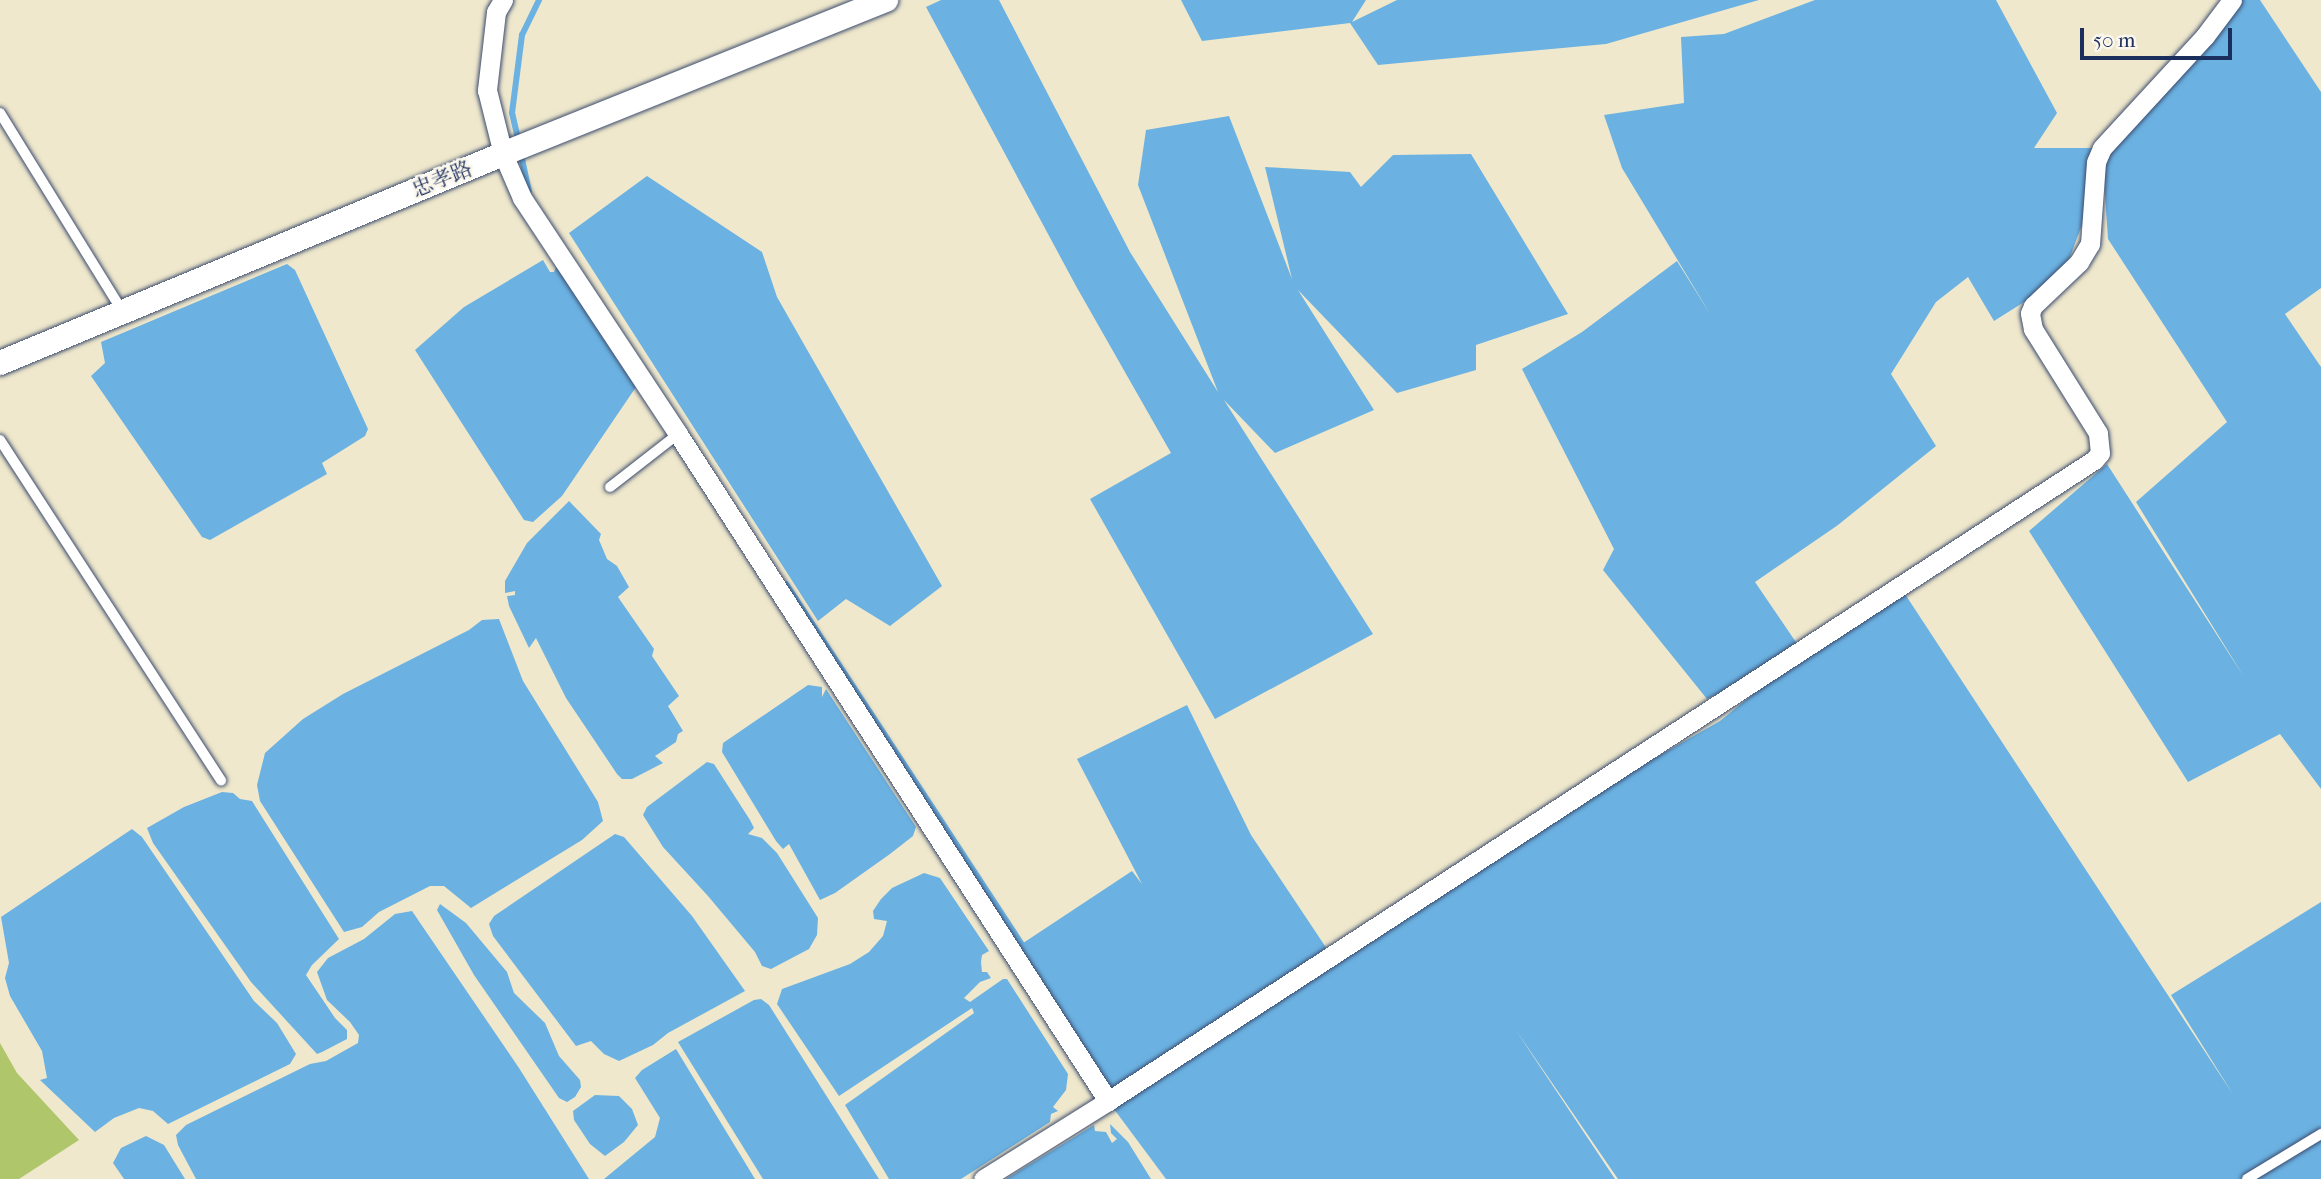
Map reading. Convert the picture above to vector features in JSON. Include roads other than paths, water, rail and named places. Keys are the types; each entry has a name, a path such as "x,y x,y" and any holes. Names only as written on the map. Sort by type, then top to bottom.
{"street":[{"path":"503,0 496,12 487,90 503,154 522,198 1108,1101"},
{"name":"忠孝路","path":"0,363 503,154 886,0"},
{"path":"983,1179 1108,1101 2094,460 2100,453 2098,433 2033,329 2030,313 2033,306 2079,262 2090,244 2096,162 2102,148 2205,36 2232,0"}],"lane":[{"path":"0,113 123,312"},
{"path":"610,487 678,435"},
{"path":"0,440 221,780"},
{"path":"2247,1179 2321,1134"}],"water":[{"path":"941,0 999,0 1130,252 1218,392 1138,185 1146,130 1229,116 1292,279 1265,167 1350,172 1361,187 1393,155 1471,154 1568,314 1476,345 1476,370 1397,393 1298,290 1374,410 1275,453 1224,400 1373,634 1215,719 1090,499 1171,453 1076,286 926,7"},
{"path":"1181,0 1366,0 1352,22 1397,0 1759,0 1606,44 1378,65 1350,23 1202,41"},
{"path":"1815,0 1996,0 2057,113 2034,148 2102,148 2230,0 2260,0 2321,92 2321,288 2285,314 2321,367 2321,789 2280,734 2188,782 2029,531 2107,464 2244,677 2136,502 2227,422 2108,239 2102,152 2094,193 2062,278 1994,321 1968,277 1936,302 1891,374 1936,446 1838,525 1755,582 1804,654 1903,591 2234,1096 2171,995 2321,902 2321,1179 1618,1179 1515,1029 1615,1179 1166,1179 1105,1097 1008,953 1132,871 1142,884 1077,759 1187,705 1251,835 1331,955 1519,835 1720,721 1800,656 1707,699 1603,570 1614,549 1522,369 1582,332 1677,261 1712,317 1622,168 1604,115 1684,103 1681,37 1724,34"},
{"path":"647,176 762,252 777,297 942,586 890,626 846,599 818,621 569,233"},
{"path":"543,260 550,272 554,272 556,267 573,290 636,387 562,496 533,522 524,520 415,350 464,307"},
{"path":"287,264 295,270 368,429 365,436 322,463 327,474 210,540 202,537 91,376 105,363 101,342"},
{"path":"569,501 601,534 599,540 607,559 617,566 629,587 618,597 654,649 652,656 679,696 668,706 683,731 678,734 676,742 655,756 663,763 632,779 622,779 617,774 566,698 536,638 529,648 509,606 507,596 515,595 515,591 505,593 505,581 527,543"},
{"path":"499,619 523,681 598,802 603,821 582,840 471,908 444,886 430,886 379,912 362,927 344,932 260,801 257,785 265,753 303,719 343,694 469,630 482,620"},
{"path":"808,685 822,687 822,697 826,689 916,827 913,836 890,854 835,893 820,900 789,844 783,849 776,841 722,752 723,743"},
{"path":"707,762 714,764 750,820 754,828 748,834 762,838 777,853 818,918 817,935 809,949 771,969 762,966 755,952 663,847 643,815 647,807"},
{"path":"222,792 233,793 240,799 252,801 339,939 312,965 306,975 335,1018 347,1030 347,1039 317,1054 251,982 153,843 147,828 184,807"},
{"path":"132,829 142,837 254,1001 277,1023 296,1054 290,1064 168,1124 153,1111 139,1108 114,1118 95,1132 40,1080 47,1078 42,1051 10,996 5,978 9,963 1,917"},
{"path":"615,834 624,837 692,916 745,991 668,1033 653,1045 619,1061 604,1054 591,1041 576,1046 493,936 489,924 494,916"},
{"path":"924,873 940,878 989,951 982,955 981,962 982,972 987,972 991,978 980,982 964,998 970,1002 1003,979 1007,979 1068,1074 1066,1090 1053,1107 1058,1111 1051,1114 1050,1122 961,1179 889,1179 845,1105 974,1013 972,1008 839,1096 777,1004 782,989 850,964 869,952 883,936 887,921 874,919 873,911 881,899 892,888"},
{"path":"440,904 466,923 507,972 514,993 545,1023 559,1056 580,1080 581,1087 575,1097 567,1102 559,1098 474,975 437,910"},
{"path":"412,911 519,1068 589,1179 196,1179 178,1145 176,1135 186,1125 310,1064 326,1061 358,1043 359,1035 350,1022 327,1000 317,972 328,958 364,939 395,914"},
{"path":"761,999 769,1005 879,1179 763,1179 678,1042 754,1000"},
{"path":"676,1049 755,1179 604,1179 655,1137 660,1118 635,1078 642,1070"},
{"path":"595,1095 619,1096 632,1109 638,1125 624,1142 605,1156 590,1144 574,1120 573,1111"},
{"path":"1110,1124 1128,1142 1151,1179 1006,1179 1094,1125 1095,1131 1106,1132 1112,1143 1117,1139 1111,1133"},
{"path":"146,1136 164,1145 185,1179 124,1179 113,1163 121,1148"}],"waterway":[{"path":"519,143 512,113 522,35 539,0"},
{"path":"521,154 529,191"},
{"path":"786,584 1025,949"}]}
